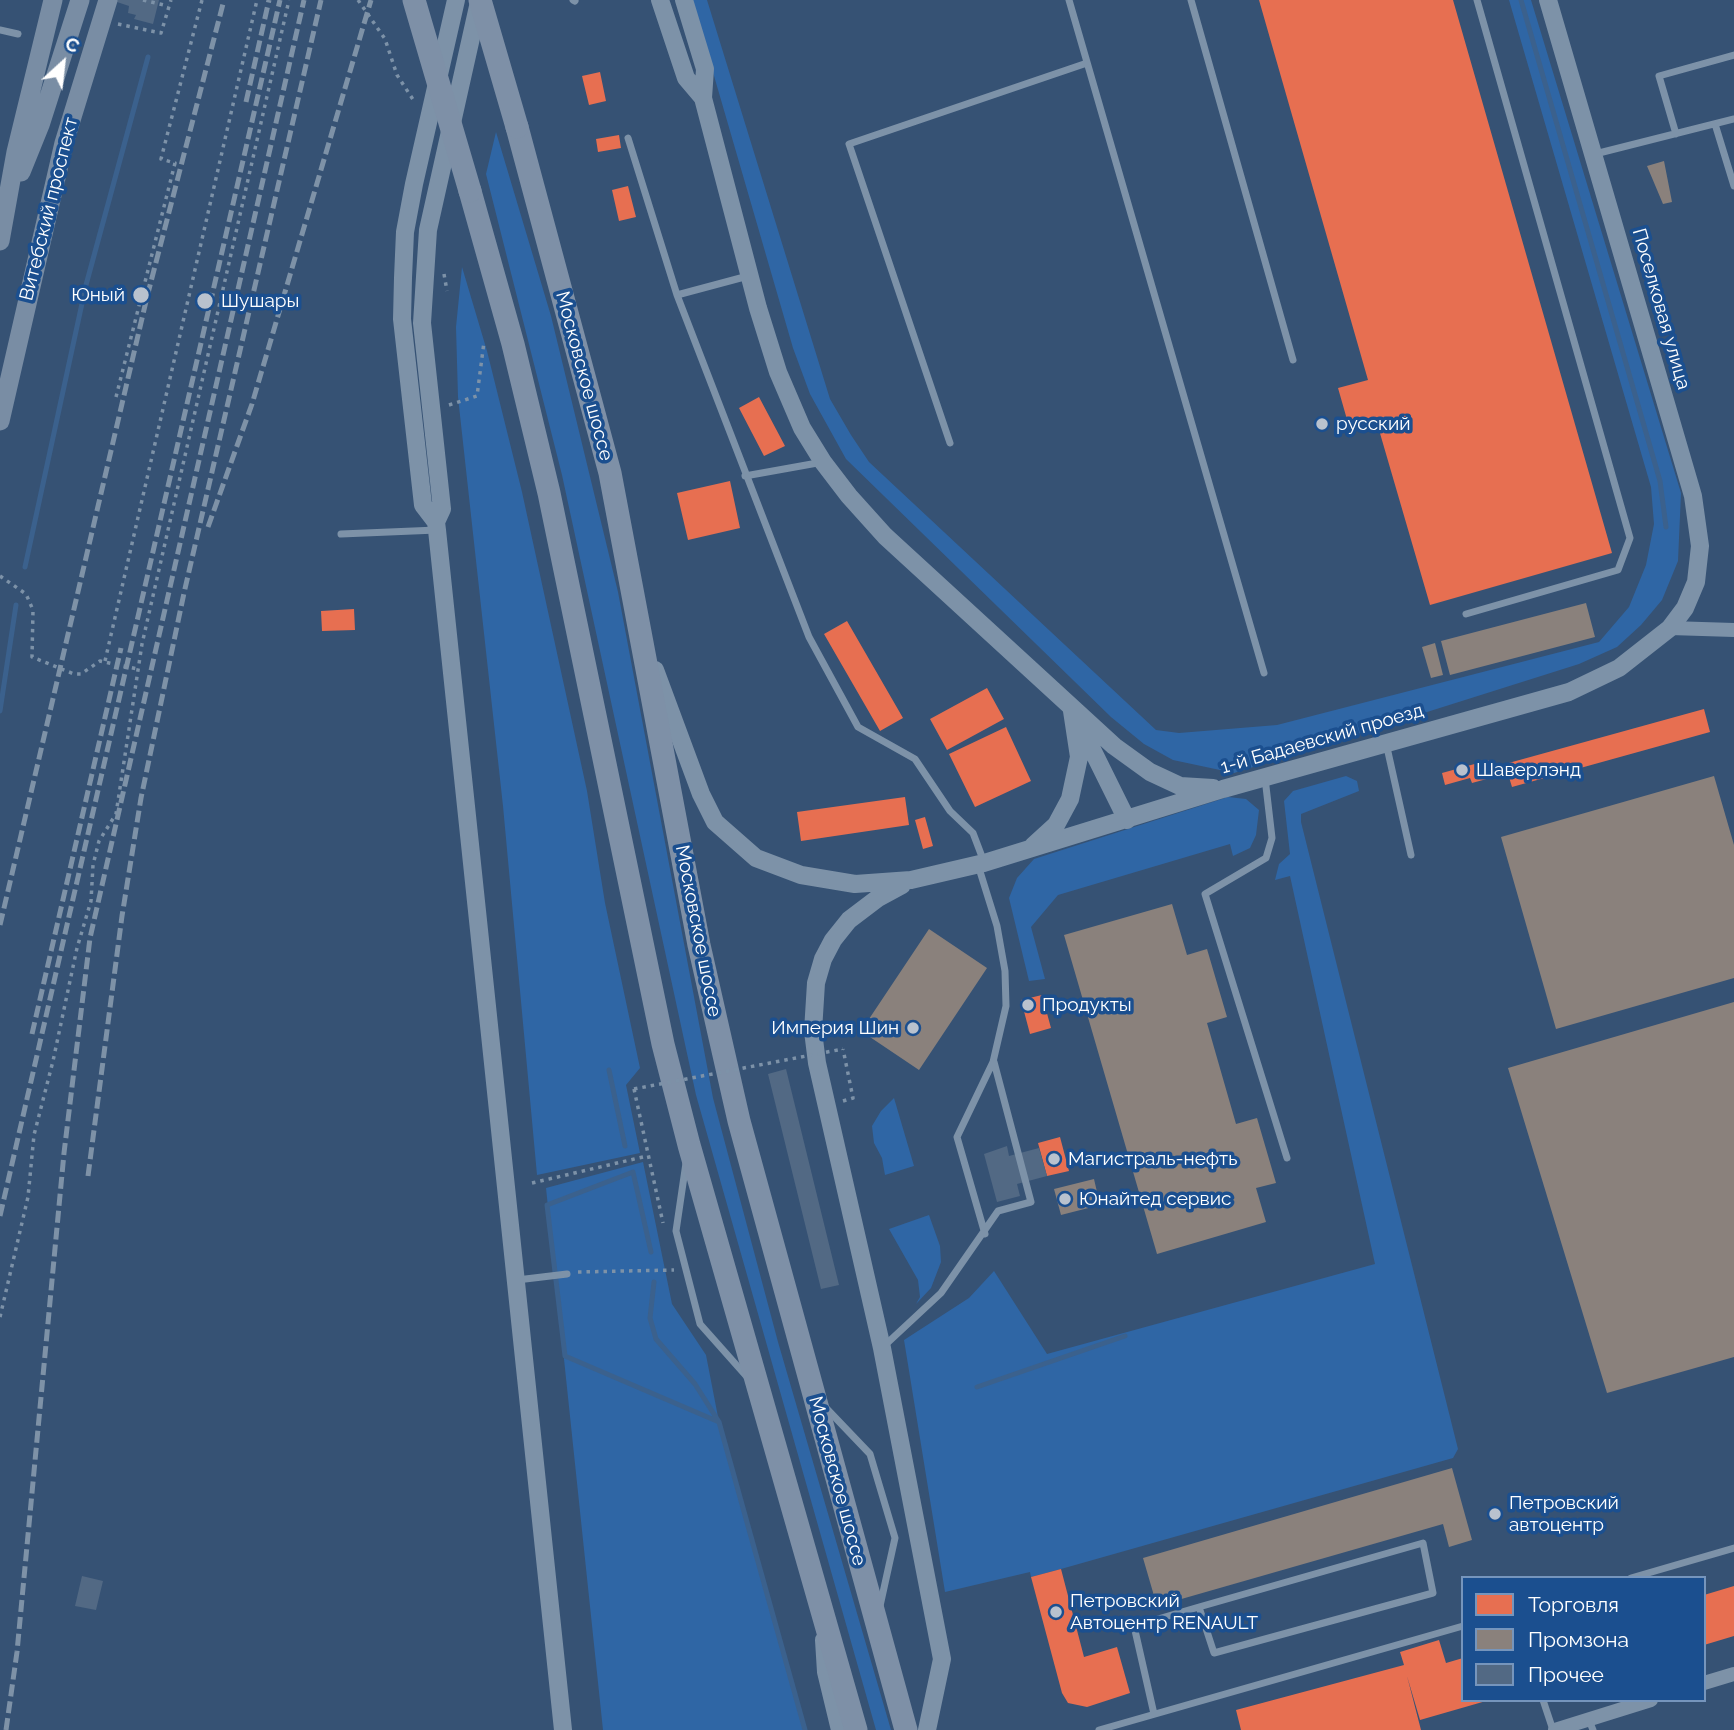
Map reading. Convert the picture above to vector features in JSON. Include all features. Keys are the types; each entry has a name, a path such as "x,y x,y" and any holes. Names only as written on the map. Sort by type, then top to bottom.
{"highway":[{"path":"414,0 513,344 549,493 663,1044 689,1146 856,1730"},
{"name":"Московское шоссе","path":"482,1 610,473 699,945 736,1108 906,1730"}],"main road":[{"name":"Витебский проспект","path":"0,241 16,152 53,0"},
{"path":"8,206 40,125 80,0"},
{"name":"Витебский проспект","path":"0,421 64,143 108,0"}],"street":[{"path":"437,526 423,505 402,319 402,278 405,232 414,184 456,0"},
{"path":"660,0 686,78 703,98"},
{"path":"684,0 705,69 703,98 749,276 778,372 802,428 823,462 885,536 1072,710 1150,772 1180,786 1223,789"},
{"name":"Поселковая улица","path":"1548,0 1693,496 1700,546 1696,582 1685,608 1670,628"},
{"path":"482,1 428,230 423,283 426,371 442,509 437,526 563,1730"},
{"path":"1670,628 1734,630"},
{"name":"1-й Бадаевский проезд","path":"911,880 1030,849 1223,789 1569,692 1619,668 1670,628"},
{"path":"642,634 709,813 735,841 756,858 828,881 855,884 911,880"},
{"path":"1072,710 1127,820"},
{"path":"1030,849 1056,825 1070,799 1079,757 1072,710"},
{"path":"911,880 878,898 849,920 833,940 823,959 814,1005 817,1063 882,1348 943,1659 927,1730"},
{"path":"823,1622 826,1672 840,1730"},
{"path":"1706,1682 1734,1674"},
{"path":"1554,1730 1591,1725 1646,1702"}],"lane":[{"path":"1069,0 1264,673"},
{"path":"1191,0 1293,360"},
{"path":"1466,614 1618,570 1630,538 1477,0"},
{"path":"0,30 18,34"},
{"path":"1676,134 1659,76 1734,55"},
{"path":"950,443 849,144 1087,63"},
{"path":"1595,154 1734,119"},
{"path":"1716,124 1734,186"},
{"path":"628,138 677,295 809,637 858,727 915,759 950,811 973,833 997,926 1005,971 1006,1006 993,1062 957,1137 985,1234"},
{"path":"677,295 749,276"},
{"path":"745,476 823,462"},
{"path":"341,534 437,526"},
{"path":"1386,743 1411,855"},
{"path":"1265,777 1272,838 1266,858 1205,894 1287,1158"},
{"path":"882,1348 941,1293 985,1234 998,1211 1031,1202 993,1062"},
{"path":"689,1146 676,1231 700,1324 758,1390"},
{"path":"516,1280 567,1274"},
{"path":"815,1398 870,1454 895,1538 876,1623"},
{"path":"1154,1714 1135,1626 1199,1607 1423,1543 1433,1593 1214,1653 1199,1607"},
{"path":"1639,1576 1734,1548"},
{"path":"1099,1730 1461,1627"},
{"path":"1544,1702 1554,1730"}],"path":[{"path":"143,0 168,6"},
{"path":"117,24 161,33 171,0"},
{"path":"116,397 175,163 161,159 202,0"},
{"path":"106,661 257,0"},
{"path":"0,1317 28,1197 34,1135 77,948 91,901 93,864 101,834 112,825 116,814 138,669 289,0"},
{"path":"358,0 385,39 397,75 416,104"},
{"path":"449,405 477,396 484,342"},
{"path":"0,576 26,594 33,610 32,657 74,674 106,661 138,669"},
{"path":"645,1144 634,1088 843,1049 853,1098"},
{"path":"532,1183 648,1156"},
{"path":"567,1274 674,1270"}],"shaded area":[{"path":"692,0 707,0 830,399 851,435 869,462 1156,730 1179,733 1277,725 1599,642 1629,607 1646,565 1654,524 1651,487 1509,0 1531,0 1681,493 1678,561 1662,600 1641,625 1617,647 1579,664 1234,773 1173,760 1144,744 1111,717 846,459 810,394 793,348"},
{"path":"496,132 551,316 618,592 713,1098 778,1342 891,1730 876,1730 696,1095 562,475 486,174"},
{"path":"462,267 487,351 522,492 587,791 605,903 640,1068 626,1085 640,1153 537,1175 503,806 458,397 456,327"},
{"path":"1346,776 1357,781 1359,791 1301,814 1301,822 1458,1449 1453,1458 1061,1569 1031,1577 1030,1572 945,1592 904,1340 969,1298 994,1271 1047,1354 1375,1264 1290,876 1275,880 1279,864 1290,854 1284,801 1293,791"},
{"path":"1228,797 1246,799 1259,810 1256,835 1250,848 1233,856 1230,844 1058,895 1031,927 1045,979 1029,981 1009,898 1017,878 1034,859"},
{"path":"894,1098 914,1166 885,1175 882,1158 874,1143 872,1126 881,1111"},
{"path":"643,1162 672,1304 706,1355 719,1422 805,1730 603,1730 546,1188"},
{"path":"929,1215 940,1246 941,1262 931,1288 916,1304 920,1297 918,1280 889,1229"}],"building: Торговля":[{"path":"1259,0 1453,0 1612,553 1430,605 1377,423 1350,430 1338,388 1368,380"},
{"path":"600,72 606,101 589,105 582,76"},
{"path":"619,135 621,148 598,152 596,139"},
{"path":"628,186 636,217 619,221 612,190"},
{"path":"759,397 785,446 764,456 739,408"},
{"path":"730,481 740,528 688,540 677,493"},
{"path":"354,609 355,630 322,631 321,611"},
{"path":"847,621 903,718 880,731 824,634"},
{"path":"987,688 1004,719 947,750 930,719"},
{"path":"1704,709 1710,732 1512,787 1505,764"},
{"path":"1006,727 1031,781 975,807 949,754"},
{"path":"1489,760 1494,777 1472,783 1470,778 1445,785 1442,773"},
{"path":"905,797 909,825 801,841 797,812"},
{"path":"925,817 933,846 923,849 915,820"},
{"path":"1042,995 1051,1028 1030,1034 1021,1000"},
{"name":"Магистраль-нефть","path":"1060,1137 1069,1171 1047,1176 1038,1143"},
{"name":"Петровский Автоцентр RENAULT","path":"1061,1569 1084,1657 1117,1647 1130,1693 1087,1707 1068,1703 1062,1693 1031,1577"},
{"path":"1734,1586 1734,1636 1706,1644 1706,1594"},
{"path":"1439,1640 1446,1663 1461,1659 1461,1702 1483,1702 1420,1720 1407,1676 1421,1730 1241,1730 1236,1710 1404,1665 1400,1652"}],"building: Промзона":[{"path":"1664,161 1672,202 1663,204 1647,166"},
{"path":"1586,603 1595,637 1450,675 1441,641"},
{"path":"1435,643 1443,675 1431,678 1422,647"},
{"path":"1714,776 1734,845 1734,978 1556,1029 1501,837"},
{"path":"1172,904 1187,955 1207,949 1227,1017 1207,1023 1236,1124 1257,1118 1276,1183 1256,1188 1266,1222 1157,1254 1064,935"},
{"path":"929,929 987,968 919,1070 861,1031"},
{"path":"1734,1002 1734,1357 1607,1393 1508,1068"},
{"path":"1094,1179 1100,1205 1061,1215 1054,1189"},
{"path":"1452,1468 1472,1540 1449,1547 1443,1524 1157,1606 1143,1558"}],"building: Прочее":[{"path":"111,0 159,0 153,24 134,19 136,15 128,13 129,6"},
{"path":"786,1069 839,1285 821,1289 768,1074"},
{"path":"1007,1146 1009,1156 1039,1148 1047,1176 1017,1184 1020,1196 997,1202 984,1154"},
{"path":"82,1576 103,1581 96,1610 75,1606"}],"waterway":[{"path":"1521,0 1660,481 1666,527"},
{"path":"25,567 86,285 148,57"},
{"path":"0,711 16,605"},
{"path":"609,1070 625,1146"},
{"path":"651,1252 633,1172 547,1205 565,1356 719,1422"},
{"path":"654,1282 650,1318 656,1339 695,1384 719,1422 805,1730"},
{"path":"977,1387 1125,1336"}],"railway":[{"path":"0,925 147,297 224,0"},
{"path":"246,102 269,0"},
{"path":"0,1216 280,0"},
{"path":"6,1730 17,1652 64,1153 90,938 304,0"},
{"path":"88,1176 122,916 141,798 184,593 321,0"},
{"path":"208,527 252,404 371,0"},
{"path":"32,1034 121,648"}],"place":[{"name":"Юный","path":"141,295"},
{"name":"Шушары","path":"205,301"},
{"name":"русский","path":"1322,424"},
{"name":"Шаверлэнд","path":"1462,770"},
{"name":"Продукты","path":"1028,1005"},
{"name":"Империя Шин","path":"913,1028"},
{"name":"Магистраль-нефть","path":"1054,1159"},
{"name":"Юнайтед сервис","path":"1065,1199"},
{"name":"Петровский автоцентр","path":"1495,1514"},
{"name":"Петровский Автоцентр RENAULT","path":"1056,1612"}]}
